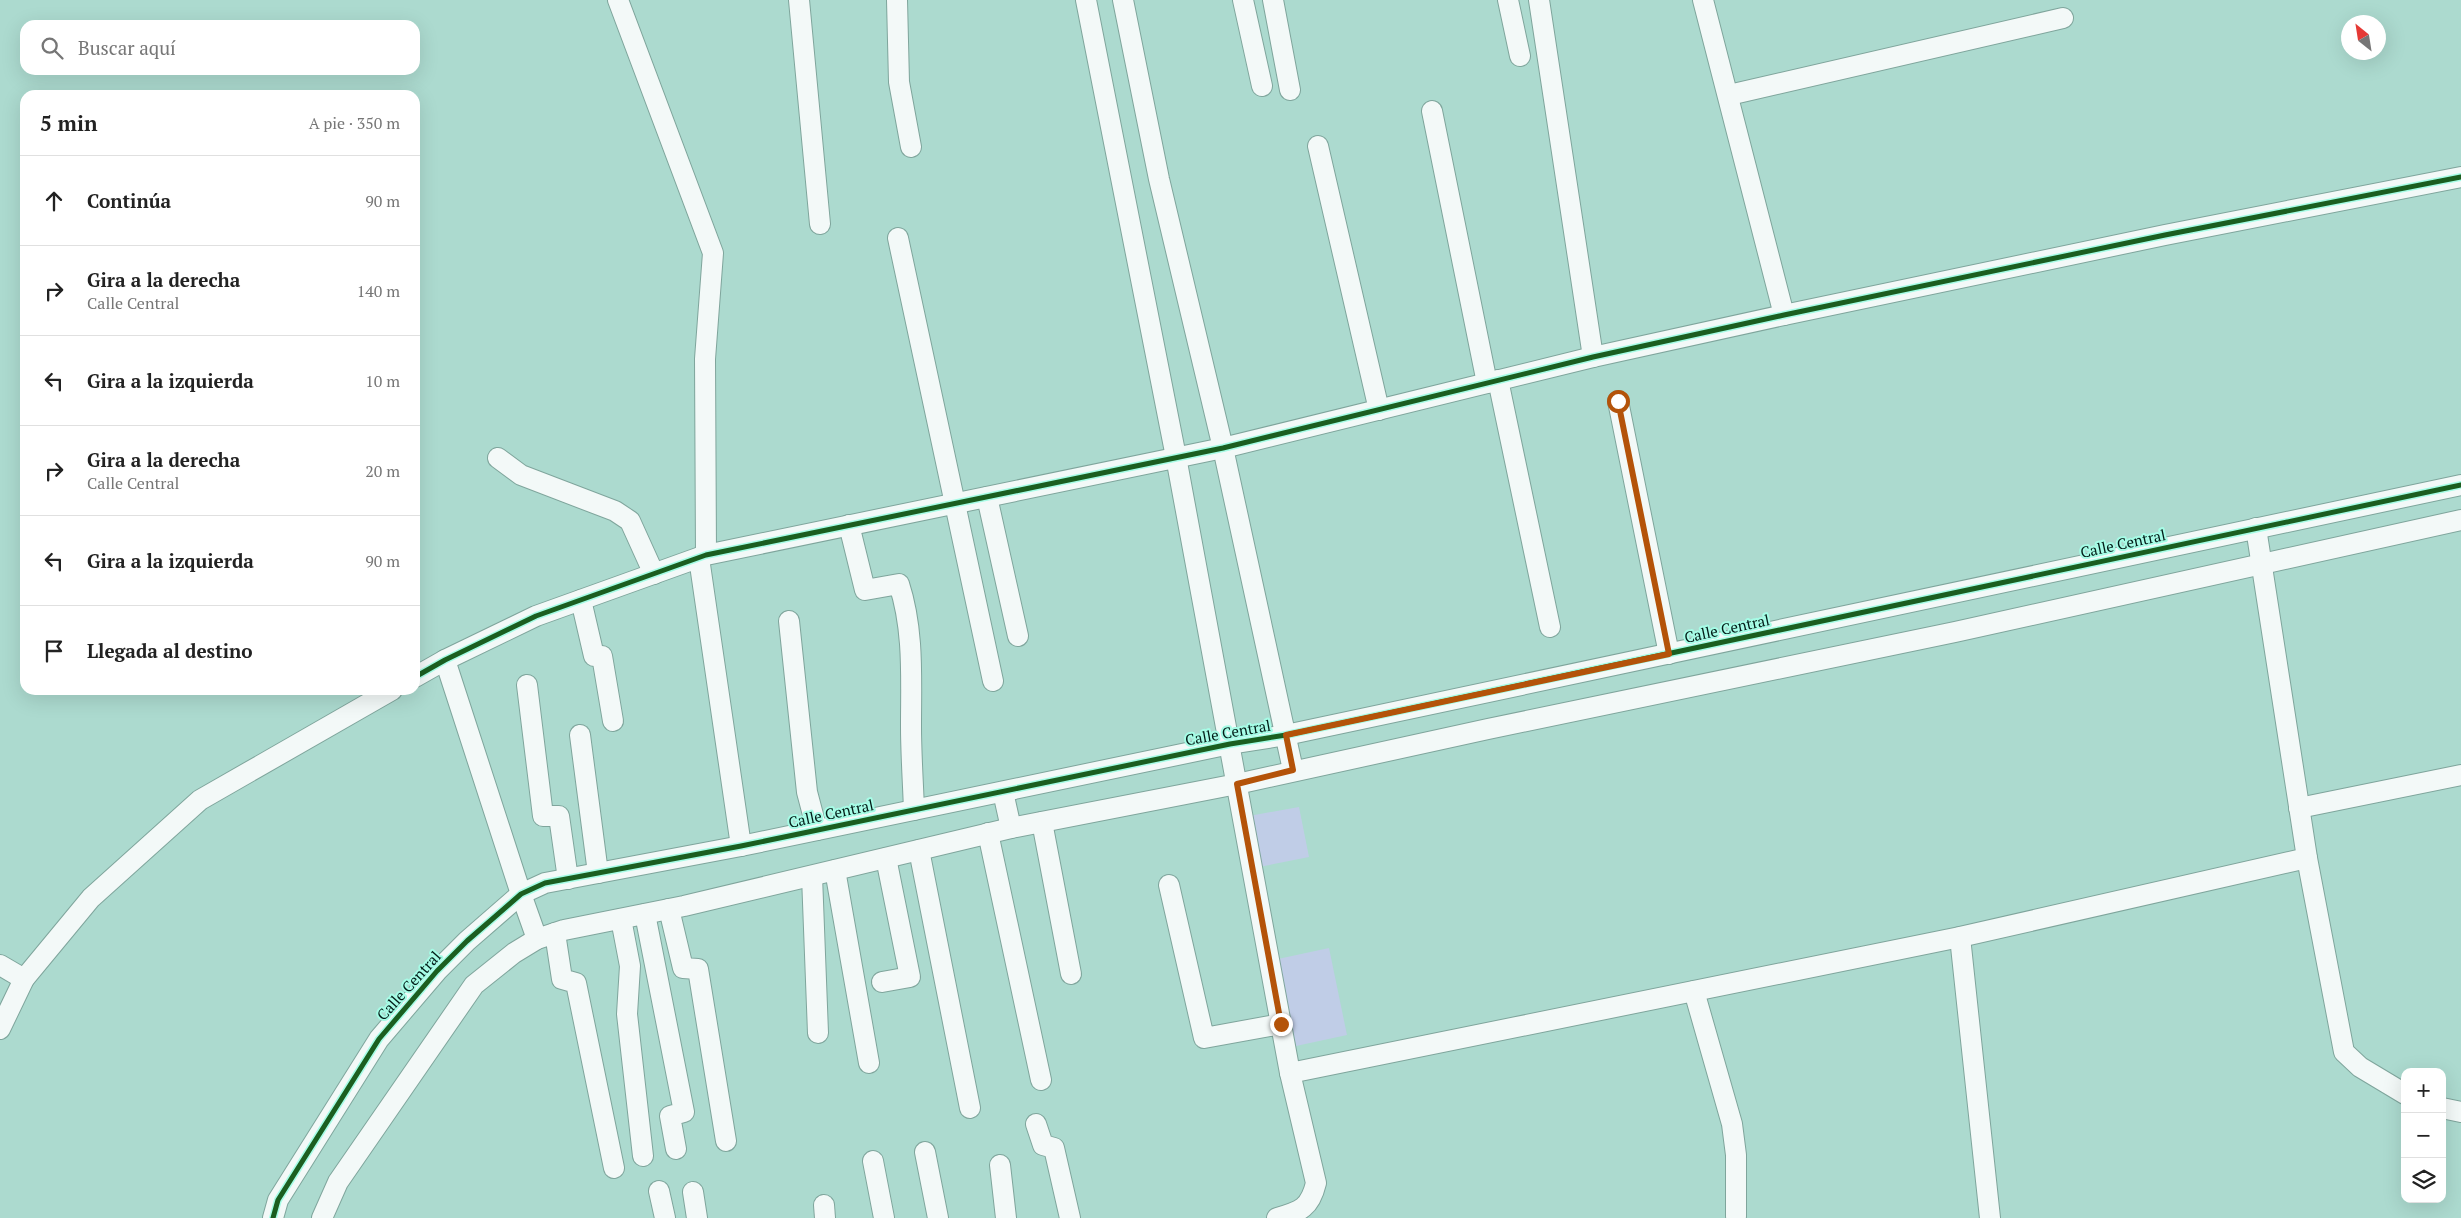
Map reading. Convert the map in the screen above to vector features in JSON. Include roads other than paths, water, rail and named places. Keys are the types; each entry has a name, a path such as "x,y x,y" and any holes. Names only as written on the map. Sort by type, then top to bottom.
{"street":[{"path":"618,0 713,254 705,359 702,556 741,846"},
{"path":"799,0 820,224"},
{"path":"897,0 899,82 911,146"},
{"path":"1086,0 1176,457 1290,1073 1316,1183 1312,1200 1289,1216"},
{"path":"1123,0 1159,179 1223,448 1293,770"},
{"path":"1243,0 1262,86"},
{"path":"1273,0 1290,90"},
{"path":"1508,0 1520,56"},
{"path":"1539,0 1593,357"},
{"path":"1703,0 1729,95 1784,315"},
{"path":"1729,95 2063,18"},
{"path":"1432,111 1550,627"},
{"path":"1318,146 1379,410"},
{"path":"420,674 536,616 702,556 1223,448 1593,357 1784,315 2165,235 2461,176"},
{"path":"898,238 993,681"},
{"path":"1618,401 1669,654"},
{"path":"498,458 521,475 615,511 630,520 654,574"},
{"name":"Calle Central","path":"272,1218 278,1200 379,1039 438,971 521,894 545,883 741,846 1230,744 1286,735 2461,485"},
{"path":"987,496 1018,636"},
{"path":"322,1218 338,1182 474,985 514,953 546,936 812,876 1011,828 1237,784 1293,770 2262,566 2461,520"},
{"path":"849,525 865,590 899,584 904,599 911,646 911,741 914,810"},
{"path":"2256,528 2307,858 2344,1052 2360,1067 2401,1092"},
{"path":"581,600 594,656 602,656 613,721"},
{"path":"789,621 807,792 818,830"},
{"path":"445,660 521,894 546,936 562,979 576,983 614,1168"},
{"path":"527,685 543,816 559,816 568,879"},
{"path":"0,1029 24,979 91,898 200,800 383,695"},
{"path":"580,735 598,873"},
{"path":"2299,808 2461,775"},
{"path":"1003,792 1011,828"},
{"path":"1042,822 1071,974"},
{"path":"988,834 1041,1080"},
{"path":"918,850 970,1108"},
{"path":"882,982 910,977 886,858"},
{"path":"1290,1073 1960,937 2307,858"},
{"path":"835,870 869,1063"},
{"path":"812,876 818,1033"},
{"path":"1169,886 1204,1038 1281,1024"},
{"path":"669,909 682,968 698,969 726,1140"},
{"path":"645,914 684,1112 670,1116 676,1149"},
{"path":"621,919 630,966 627,1014 643,1156"},
{"path":"1960,937 1990,1218"},
{"path":"0,965 24,979"},
{"path":"1694,991 1732,1124 1736,1155 1736,1216"},
{"path":"2446,1109 2461,1112"},
{"path":"1036,1124 1043,1145 1054,1148 1070,1218"},
{"path":"925,1152 938,1218"},
{"path":"873,1161 884,1218"},
{"path":"1000,1165 1006,1218"},
{"path":"659,1191 665,1218"},
{"path":"693,1192 697,1218"}]}
